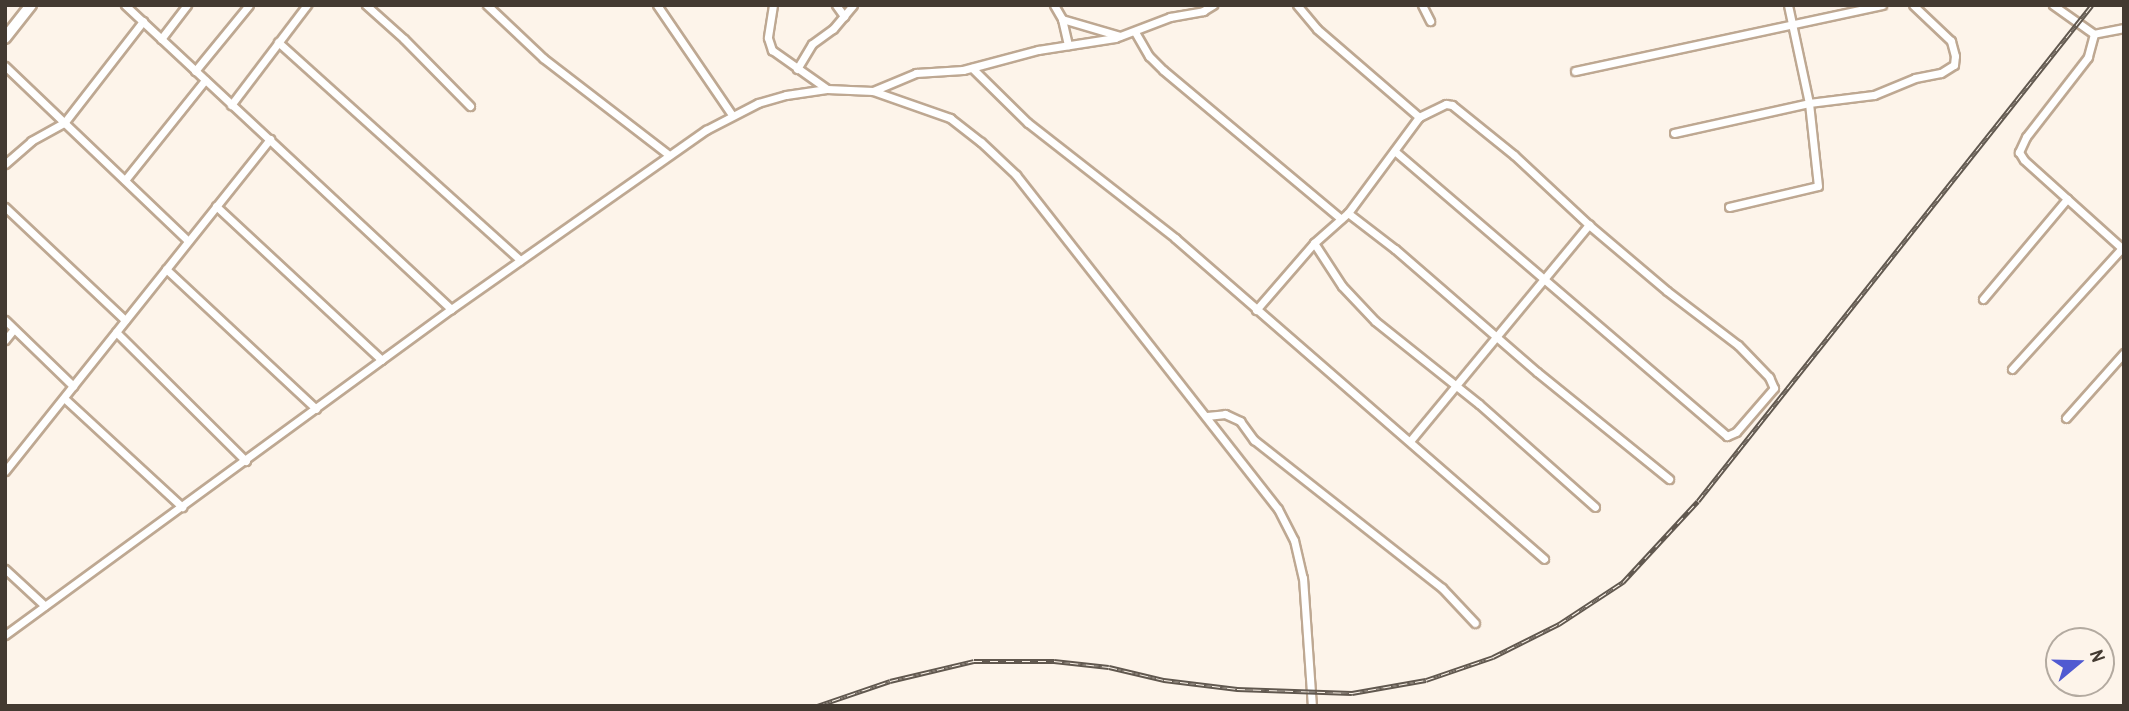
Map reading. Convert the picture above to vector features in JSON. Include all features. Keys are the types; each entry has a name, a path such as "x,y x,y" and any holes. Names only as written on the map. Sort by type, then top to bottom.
{"main road":[{"path":"5,38 31,5"}],"street":[{"path":"125,5 451,309"},
{"path":"161,39 187,5"},
{"path":"195,71 249,5"},
{"path":"231,105 307,5"},
{"path":"366,5 470,106"},
{"path":"487,5 543,58 669,155"},
{"path":"657,5 732,115"},
{"path":"773,5 769,44 776,55 827,89"},
{"path":"836,5 844,16"},
{"path":"797,69 812,44 853,5"},
{"path":"1054,5 1062,19 1068,45"},
{"path":"873,91 916,73 972,68 1068,45 1120,36 1170,17 1203,11 1213,5"},
{"path":"1297,5 1317,29 1419,117"},
{"path":"1422,5 1430,21"},
{"path":"1729,207 1818,186 1810,103 1788,5"},
{"path":"1575,71 1882,5"},
{"path":"1675,133 1810,103 1874,96 1914,78 1950,68 1955,56 1951,41 1913,5"},
{"path":"2053,5 2094,34 2124,28"},
{"path":"1062,19 1120,36"},
{"path":"5,164 31,141 64,123 143,21"},
{"path":"1135,32 1149,56 1163,70 1341,219"},
{"path":"2012,369 2123,249 2019,152 2026,137 2088,57 2094,34"},
{"path":"278,42 520,260"},
{"path":"5,66 188,241"},
{"path":"972,68 1028,123 1175,238 1544,559"},
{"path":"125,180 205,80"},
{"path":"5,635 451,309 669,155 732,115 786,95 827,89 873,91 914,103 950,118 1016,175 1278,509 1294,540 1304,578 1312,706"},
{"path":"1255,310 1314,243 1348,213 1419,117 1446,104 1452,105 1514,155 1589,225 1738,345 1769,377 1774,387 1736,432 1727,436 1545,281 1423,172 1395,151"},
{"path":"5,471 270,139"},
{"path":"1983,299 2067,199"},
{"path":"216,206 382,360"},
{"path":"5,207 125,320"},
{"path":"1348,213 1406,257 1497,337 1669,480"},
{"path":"1410,441 1589,225"},
{"path":"1314,243 1342,286 1375,321 1456,385 1595,507"},
{"path":"166,269 316,409"},
{"path":"5,320 73,386"},
{"path":"5,340 14,329"},
{"path":"116,332 246,461"},
{"path":"2066,418 2124,354"},
{"path":"64,398 182,507"},
{"path":"1207,416 1225,414 1240,421 1254,440 1443,588 1475,623"},
{"path":"5,569 45,606"}],"railway":[{"path":"817,706 890,681 974,661 1054,661 1109,667 1164,680 1237,689 1352,693 1426,680 1493,657 1559,624 1623,582 1698,501 2092,5"}]}
